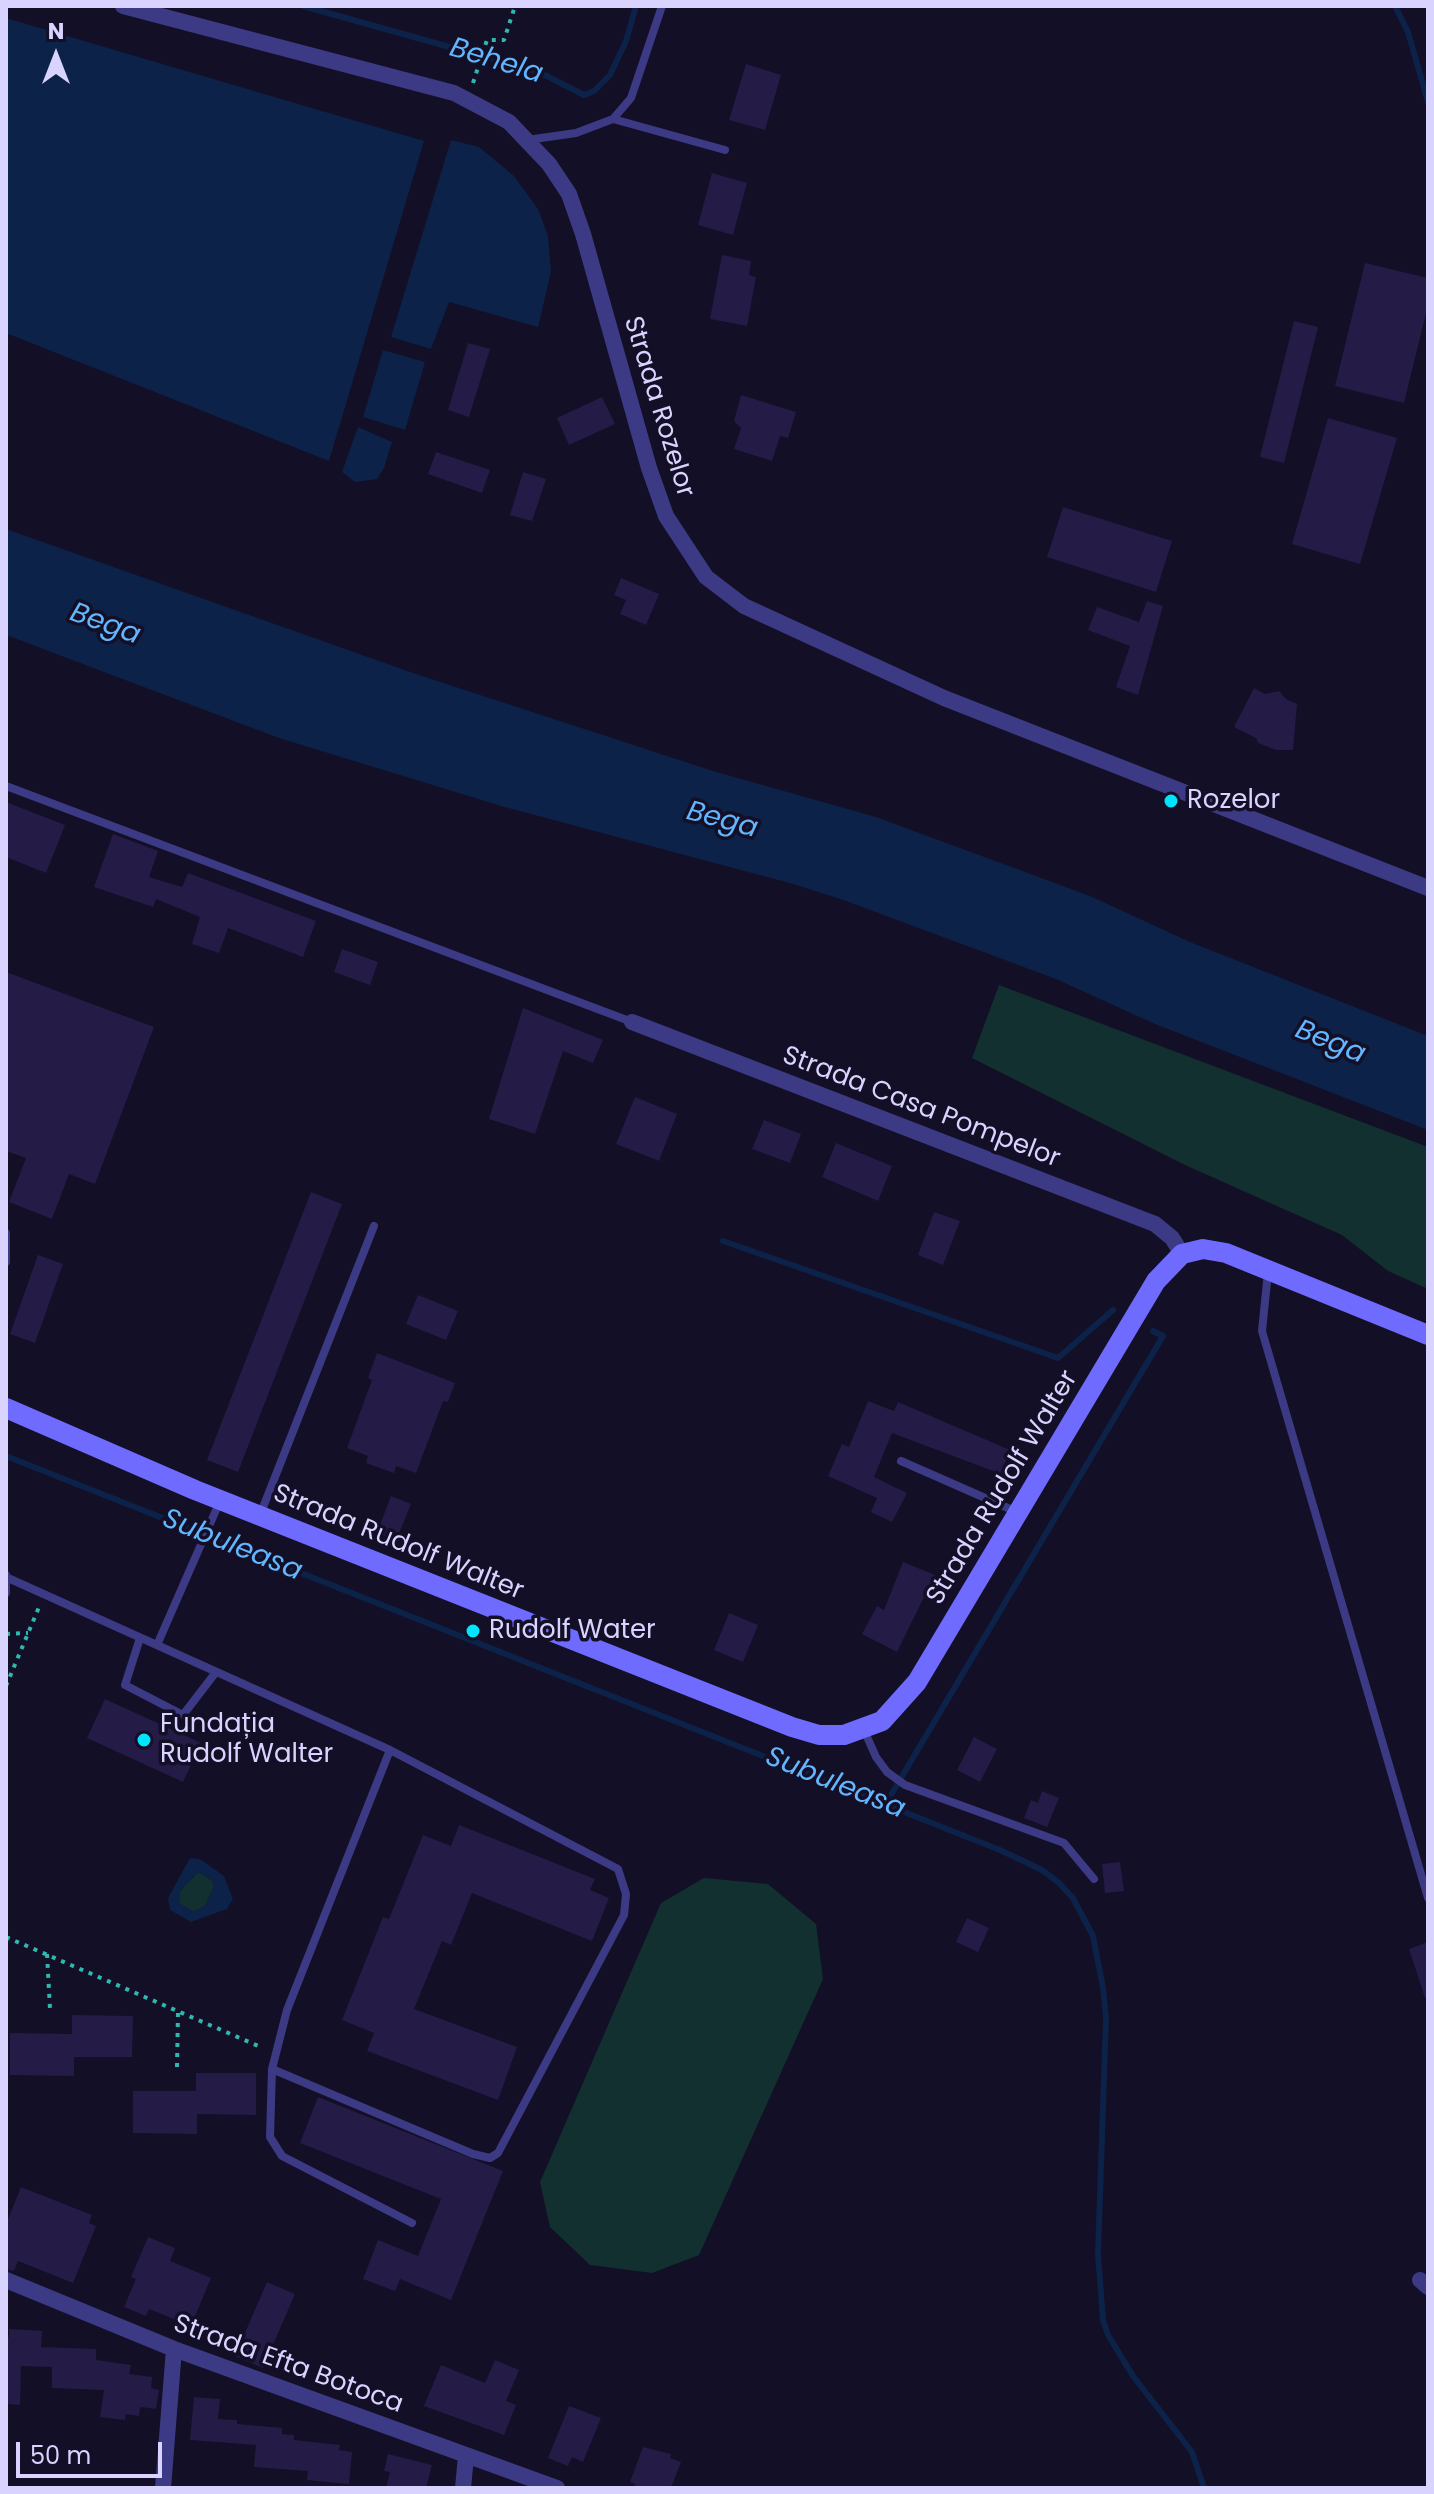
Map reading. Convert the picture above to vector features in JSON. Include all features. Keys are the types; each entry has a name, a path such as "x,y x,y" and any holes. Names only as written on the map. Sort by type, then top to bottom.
{"street":[{"name":"Strada Rozelor","path":"123,6 454,93 509,122 549,164 569,194 666,516 706,577 766,619 944,698 1428,888"},
{"name":"Strada Casa Pompelor","path":"632,1022 1155,1224 1172,1238 1182,1254"},
{"path":"1182,1254 1203,1249 1226,1253 1428,1335"},
{"name":"Strada Rudolf Walter","path":"6,1408 218,1505 259,1516 792,1727 819,1735 844,1735 882,1721 917,1682 1156,1281 1182,1254"},
{"name":"Strada Efta Botoca","path":"6,2280 174,2349 557,2488"},
{"path":"163,2488 174,2349"},
{"path":"463,2488 466,2456"}],"lane":[{"path":"526,140 576,133 613,119 631,98 662,6"},
{"path":"613,119 725,150"},
{"path":"6,786 632,1022"},
{"path":"259,1516 374,1226"},
{"path":"6,1233 6,1262"},
{"path":"1268,1270 1262,1331 1428,1898"},
{"path":"901,1461 1018,1512"},
{"path":"157,1645 218,1505"},
{"path":"6,1593 7,1577 390,1750 618,1869 626,1894 624,1915 503,2147 490,2158 473,2154 272,2069"},
{"path":"140,1638 125,1685 183,1715 216,1672"},
{"path":"864,1730 876,1757 887,1772 905,1785 1064,1843 1094,1879"},
{"path":"390,1750 287,2010 272,2069 270,2137 282,2156 412,2223"}],"path":[{"path":"474,82 487,40 504,40 515,6"},
{"path":"6,1686 44,1595"},
{"path":"6,1634 28,1633"},
{"path":"6,1937 276,2054"},
{"path":"47,1954 50,2009"},
{"path":"177,2067 178,2011"}],"green space":[{"path":"999,985 1428,1147 1428,1289 1388,1271 1342,1235 1185,1165 972,1058"},
{"path":"198,1872 212,1880 214,1887 205,1906 194,1912 180,1904 180,1891"},
{"path":"704,1878 768,1884 816,1924 823,1979 699,2255 652,2273 590,2265 550,2227 540,2182 661,1903"}],"water":[{"path":"6,18 424,141 329,461 6,333"},
{"path":"451,140 479,147 514,176 538,209 548,236 551,272 538,327 449,302 431,349 391,337"},
{"path":"383,350 425,362 405,430 363,417"},
{"path":"358,427 392,442 377,479 355,482 342,472"},
{"name":"Bega","path":"6,529 416,674 713,771 876,817 1090,896 1190,942 1428,1036 1428,1130 1155,1024 1056,979 846,901 797,885 501,806 279,738 6,635"},
{"path":"190,1858 200,1859 224,1876 233,1899 227,1909 191,1922 170,1910 168,1898","holes":["198,1872 212,1880 214,1887 205,1906 194,1911 180,1904 180,1891"]}],"building":[{"path":"746,64 781,75 765,130 729,120"},
{"path":"712,173 747,183 733,235 698,225"},
{"path":"722,255 751,261 749,275 756,277 747,326 710,319"},
{"path":"1365,263 1428,278 1428,305 1404,403 1335,386"},
{"path":"1294,321 1318,327 1284,463 1260,457"},
{"path":"468,343 490,349 469,417 448,410"},
{"path":"741,395 796,412 788,438 780,436 772,461 734,449 741,428 734,421"},
{"path":"602,397 615,424 569,445 557,418"},
{"path":"1328,418 1397,438 1360,564 1292,544"},
{"path":"436,452 490,470 482,493 428,474"},
{"path":"523,472 546,479 532,521 510,515"},
{"path":"1063,507 1172,541 1156,592 1047,557"},
{"path":"621,578 659,594 646,625 620,614 626,600 614,595"},
{"path":"1147,601 1163,606 1138,695 1116,687 1130,646 1088,630 1097,607 1139,622"},
{"path":"1254,688 1265,694 1279,691 1297,704 1293,750 1276,750 1258,743 1256,738 1234,727"},
{"path":"6,802 65,825 46,873 6,857"},
{"path":"113,834 158,851 149,877 182,887 188,873 316,921 303,957 228,928 219,953 192,944 200,917 156,899 153,907 94,887"},
{"path":"342,949 378,962 370,985 334,972"},
{"path":"6,972 154,1027 95,1184 69,1174 52,1219 9,1202 26,1158 6,1151"},
{"path":"523,1008 603,1040 593,1063 563,1051 535,1134 489,1119"},
{"path":"635,1097 677,1114 659,1161 616,1144"},
{"path":"764,1120 801,1134 790,1163 752,1149"},
{"path":"836,1143 892,1166 878,1201 822,1177"},
{"path":"311,1192 342,1204 238,1472 207,1460"},
{"path":"934,1212 960,1221 943,1265 918,1255"},
{"path":"38,1255 63,1264 35,1343 10,1334"},
{"path":"418,1295 458,1311 446,1340 406,1324"},
{"path":"377,1353 455,1383 448,1402 443,1401 416,1473 396,1466 394,1473 366,1463 368,1456 347,1448 372,1380 368,1378"},
{"path":"868,1401 894,1411 898,1402 1010,1450 1001,1474 892,1433 874,1477 907,1493 892,1522 871,1512 877,1498 828,1476 842,1444 849,1447"},
{"path":"391,1496 411,1504 396,1541 377,1533"},
{"path":"903,1562 935,1575 897,1652 862,1634 877,1606 884,1610"},
{"path":"729,1613 758,1625 743,1662 714,1650"},
{"name":"Fundația Rudolf Walter","path":"105,1699 201,1743 183,1782 87,1738"},
{"path":"974,1737 997,1749 980,1782 957,1770"},
{"path":"1042,1791 1059,1798 1047,1827 1024,1818 1031,1800 1038,1803"},
{"path":"459,1825 595,1879 590,1890 609,1898 592,1941 472,1893 451,1945 442,1941 414,2009 517,2047 498,2100 367,2051 374,2033 342,2020 383,1917 389,1919 423,1835 451,1846"},
{"path":"1120,1862 1124,1891 1105,1893 1102,1864"},
{"path":"967,1918 989,1928 978,1952 956,1942"},
{"path":"1428,1942 1428,1997 1425,1998 1409,1949"},
{"path":"72,2015 133,2016 132,2057 74,2057 74,2076 10,2075 10,2033 72,2034"},
{"path":"196,2073 256,2073 256,2115 197,2114 197,2134 133,2133 133,2091 196,2091"},
{"path":"318,2097 503,2171 451,2300 400,2279 395,2291 363,2279 378,2240 418,2256 441,2199 300,2143"},
{"path":"21,2187 92,2215 89,2223 96,2226 73,2283 18,2261 14,2271 6,2269 6,2224"},
{"path":"148,2237 175,2248 170,2261 211,2278 191,2326 149,2309 146,2316 124,2307 136,2279 131,2277"},
{"path":"267,2282 295,2294 263,2368 235,2356"},
{"path":"9,2329 42,2331 41,2347 96,2349 96,2360 131,2365 129,2374 152,2377 151,2388 159,2390 156,2409 140,2407 139,2416 126,2414 125,2420 100,2417 104,2390 52,2388 52,2367 21,2366 20,2405 6,2404 6,2336 9,2337"},
{"path":"495,2360 519,2370 506,2401 516,2405 504,2435 424,2406 441,2365 485,2383"},
{"path":"194,2397 220,2399 218,2419 282,2428 282,2434 294,2435 294,2440 340,2445 339,2450 352,2452 349,2484 307,2480 308,2471 254,2467 256,2445 190,2440"},
{"path":"569,2406 601,2418 583,2462 572,2457 568,2466 548,2458"},
{"path":"643,2447 671,2454 670,2458 681,2462 671,2488 634,2488 635,2484 630,2482"},
{"path":"388,2454 432,2465 426,2488 386,2488 390,2472 384,2471"}],"waterway":[{"name":"Behela","path":"303,6 539,72 584,95 594,91 610,75 626,41 636,6"},
{"path":"1395,6 1408,32 1428,102"},
{"path":"723,1241 1058,1358 1113,1310"},
{"path":"885,1805 1163,1336 1153,1331"},
{"name":"Subuleasa","path":"6,1456 1000,1850 1042,1870 1058,1882 1073,1898 1093,1936 1103,1988 1106,2018 1098,2254 1103,2320 1108,2335 1133,2376 1192,2452 1204,2488"}],"place":[{"name":"Rozelor","path":"1171,801"},
{"name":"Rudolf Water","path":"473,1631"},
{"name":"Fundația Rudolf Walter","path":"144,1740"}]}
